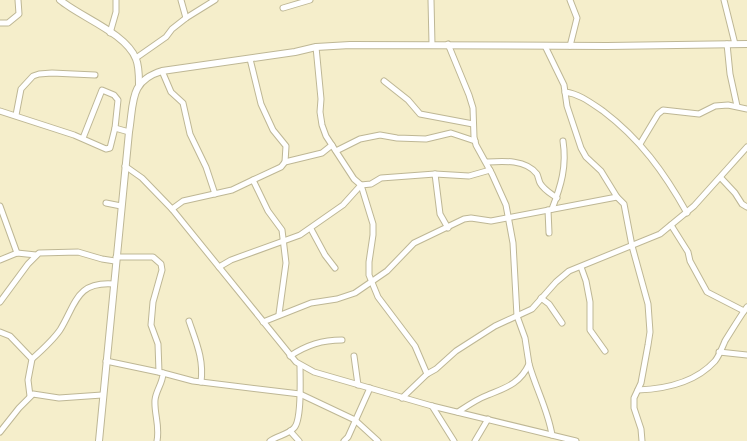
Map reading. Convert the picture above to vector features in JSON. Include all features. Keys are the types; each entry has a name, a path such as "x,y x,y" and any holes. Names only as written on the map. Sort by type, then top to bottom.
{"main road":[{"path":"60,0 125,44 136,58 139,84 134,98 125,166 102,395 99,441"},
{"path":"139,84 150,75 162,71 295,52 316,47 368,44 570,46 747,44"}],"street":[{"path":"0,23 8,23 18,14 18,0"},
{"path":"110,33 116,12 116,0"},
{"path":"181,0 186,18"},
{"path":"136,58 166,37 172,29 186,18 215,0"},
{"path":"282,8 310,0"},
{"path":"432,0 432,44"},
{"path":"724,0 735,44"},
{"path":"570,46 577,18 572,1"},
{"path":"448,44 473,108 475,141 506,205 513,243 517,316 525,338 529,364 539,395 548,414 552,435"},
{"path":"727,44 730,74 737,106"},
{"path":"545,46 565,92 567,106 586,157 601,171 617,197 624,204 632,246 648,304 650,332 643,374 634,398 634,404 641,429 642,441"},
{"path":"316,47 322,98 320,112 322,125 332,145 354,179 361,185 372,224 373,235 369,262 369,275 378,297 415,346 427,374"},
{"path":"172,209 183,201 232,190 281,167 285,162 286,146 273,130 261,104 250,59"},
{"path":"162,71 171,92 183,103 190,134 206,167 215,194"},
{"path":"16,115 21,89 33,76 52,73 95,75"},
{"path":"384,81 408,100 420,114 473,124"},
{"path":"0,111 83,138 106,149 110,148 115,128 118,100 114,95 102,90 83,138"},
{"path":"565,92 576,94 598,108 640,144 654,160 687,212"},
{"path":"640,144 658,114 663,110 699,114 715,106 737,106 747,109"},
{"path":"115,128 129,132"},
{"path":"336,151 360,139 380,134 397,138 426,138 451,133 475,141"},
{"path":"548,233 550,209 557,198 565,168 563,141"},
{"path":"285,162 322,153 332,145"},
{"path":"402,398 427,374 436,369 456,351 495,326 532,309 564,274 651,239 671,225 687,212 721,178 747,147"},
{"path":"486,162 504,161 527,166 537,174 543,188 557,198"},
{"path":"125,166 142,178 172,209 290,356 300,366 314,372 402,398 575,441"},
{"path":"219,267 231,260 311,229 343,205 361,185 372,184 381,178 435,174 469,176 490,170"},
{"path":"435,174 440,214 448,228"},
{"path":"721,178 735,193 742,204 747,207"},
{"path":"253,180 268,211 282,230 286,263 285,280 279,314"},
{"path":"263,322 279,314 318,301 337,299 355,294 387,271 414,242 448,228 464,219 470,218 491,221 617,197"},
{"path":"106,203 121,206"},
{"path":"0,206 17,253"},
{"path":"638,390 660,388 693,378 716,360 719,352 746,309 707,292 690,261 688,252 671,225"},
{"path":"311,229 325,255 335,268"},
{"path":"0,260 17,253 36,255 39,253 68,251 116,259 153,257 161,264 162,270 153,302 151,325 158,344 163,379 155,401 159,426 157,441"},
{"path":"0,302 36,255"},
{"path":"581,267 586,281 590,302 590,330 605,351"},
{"path":"30,396 29,377 32,360 59,331 80,293 97,285 114,284"},
{"path":"541,298 549,304 562,323"},
{"path":"189,321 200,350 202,371 201,382"},
{"path":"0,332 10,336 32,360"},
{"path":"290,356 302,348 318,342 342,340"},
{"path":"719,352 747,355"},
{"path":"354,356 358,384"},
{"path":"106,361 201,382 300,394 356,420 378,441"},
{"path":"458,412 487,395 507,388 521,376 529,364"},
{"path":"270,441 290,431 296,425 300,394 300,366"},
{"path":"29,388 36,394"},
{"path":"344,441 348,437 370,388"},
{"path":"0,432 30,396 36,394 59,398 102,395"},
{"path":"432,406 454,441"},
{"path":"475,441 488,419"},
{"path":"290,431 299,441"}]}
